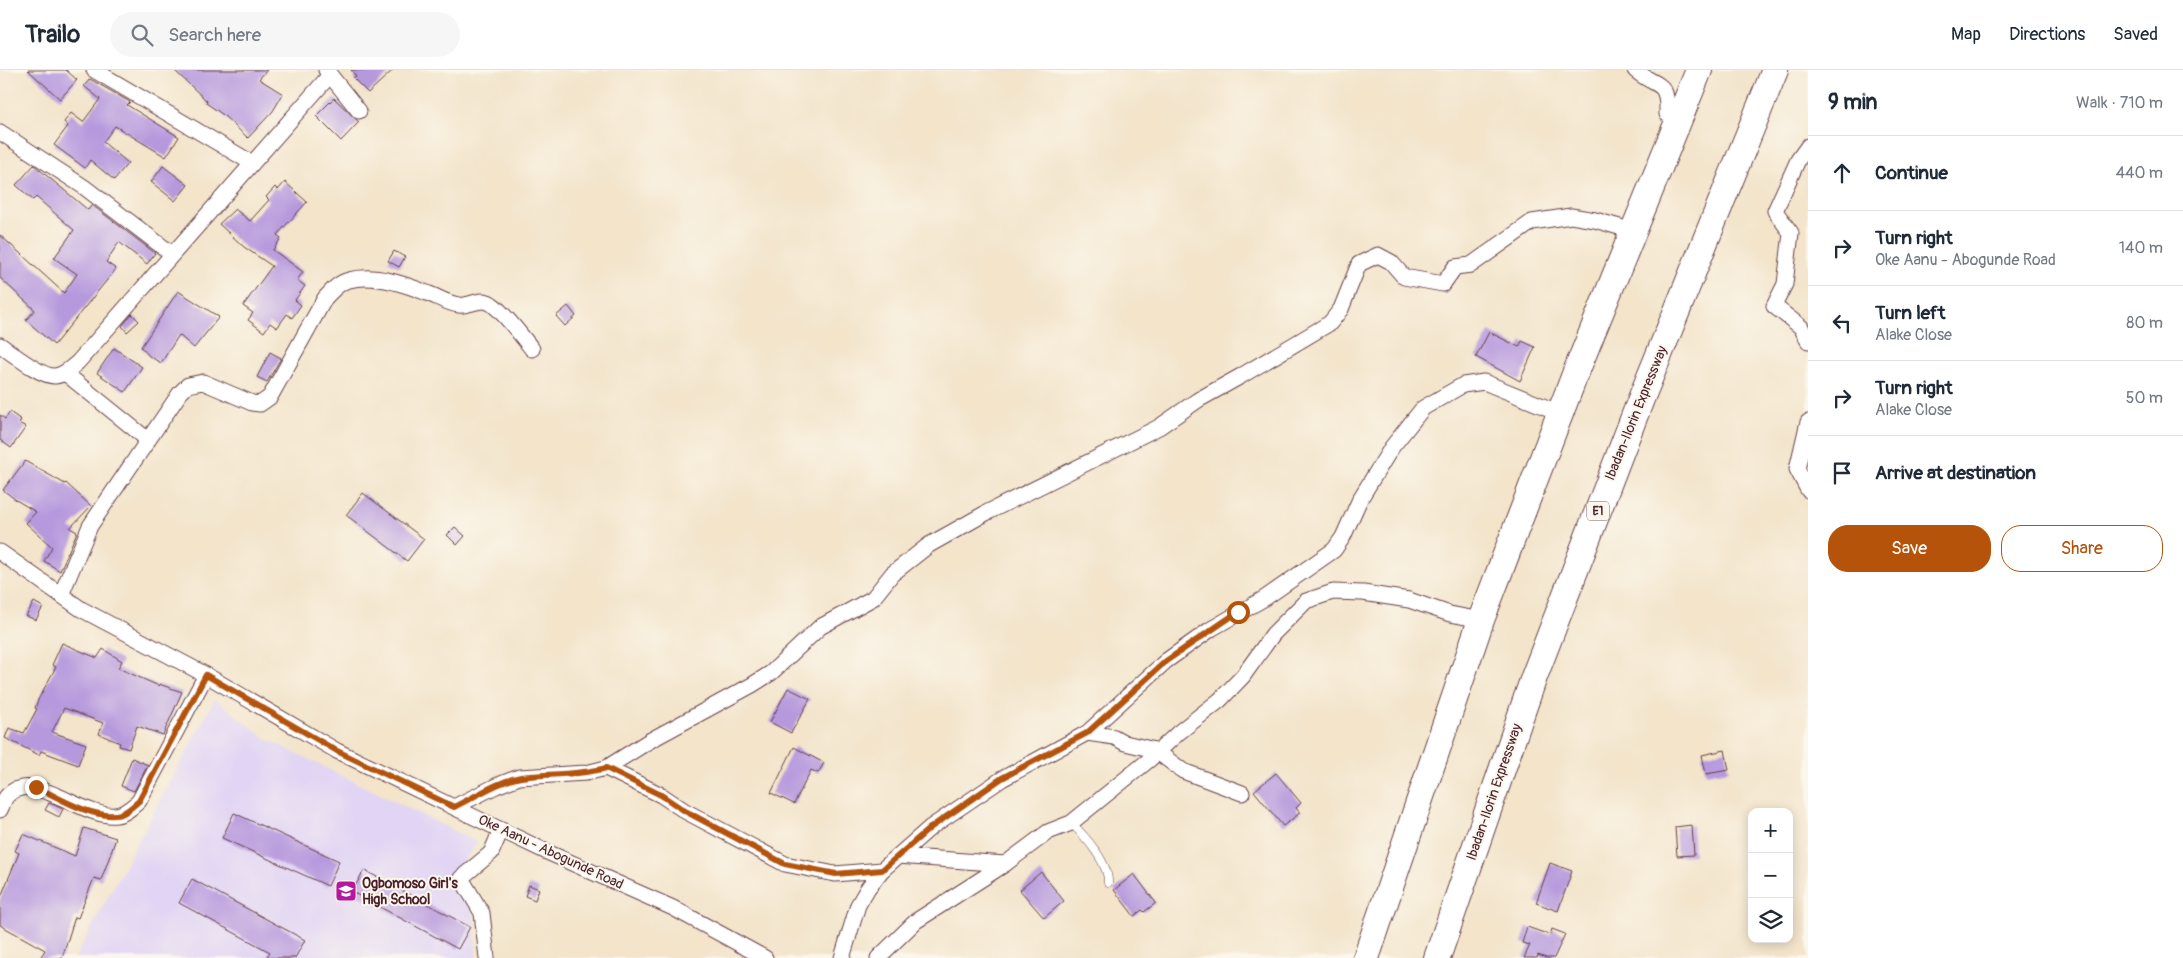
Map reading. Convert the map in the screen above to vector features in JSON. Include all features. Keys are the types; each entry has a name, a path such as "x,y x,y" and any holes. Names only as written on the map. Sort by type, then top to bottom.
{"highway":[{"path":"1366,958 1481,620 1560,413 1699,70"},
{"name":"Ibadan-Ilorin Expressway","path":"1437,958 1534,677 1641,399 1775,70"}],"street":[{"path":"94,70 252,163"},
{"path":"1635,70 1643,77 1659,84 1666,92 1667,114 1679,120"},
{"path":"0,345 40,371 53,377 65,373 78,362 328,73 359,111"},
{"path":"0,132 84,187 172,254"},
{"path":"1808,146 1798,160 1775,211 1792,233 1785,284 1774,306 1800,326 1808,340"},
{"path":"454,807 519,777 586,773 606,768 771,673 820,627 873,598 892,574 929,545 986,513 1159,427 1198,400 1330,323 1341,309 1359,264 1378,255 1392,262 1404,276 1443,284 1455,267 1471,265 1532,222 1572,216 1596,220 1633,231"},
{"path":"61,595 90,526 180,393 188,385 203,382 252,403 260,404 270,397 325,298 337,286 348,280 364,278 397,282 429,294 440,301 461,306 480,301 489,302 532,349"},
{"path":"65,373 148,440"},
{"path":"842,958 858,904 882,870 930,828 1002,778 1087,733 1166,661 1211,629 1265,598 1334,550 1343,537 1360,500 1392,447 1423,408 1463,385 1484,382 1560,413"},
{"path":"1808,422 1798,469 1808,490"},
{"name":"Oke Aanu - Abogunde Road","path":"0,552 81,609 206,675 337,751 501,830 673,908 766,958"},
{"path":"878,958 916,921 1005,864 1048,832 1071,822 1158,752 1220,700 1243,676 1273,634 1306,601 1333,592 1363,592 1409,600 1450,614 1481,620"},
{"path":"0,810 7,796 24,787 36,787 85,809 101,814 116,816 128,811 139,801 206,675"},
{"path":"1087,733 1114,737 1125,743 1158,752 1182,771 1242,793"},
{"path":"606,768 661,795 685,811 785,864 836,874 882,870"},
{"path":"487,958 482,912 461,878 490,852 501,830"},
{"path":"898,856 1005,864"}],"lane":[{"path":"1071,822 1084,836 1098,857 1108,876 1108,883"}],"shaded area":[{"name":"Ogbomoso Girl's High School","path":"215,699 265,738 477,842 454,876 474,916 476,958 75,958"}],"building":[{"path":"28,70 66,70 77,80 60,99"},
{"path":"174,70 267,70 259,79 283,94 273,111 248,138 222,114 206,103 207,101"},
{"path":"351,70 393,70 368,93 353,78 356,76"},
{"path":"90,79 130,102 127,105 179,137 166,157 115,126 103,142 128,163 114,180 90,160 85,168 54,145 68,126 64,122 71,113 83,122 100,99 84,86"},
{"path":"334,98 359,122 341,141 316,116"},
{"path":"34,165 88,210 92,205 155,253 147,264 119,242 106,262 116,269 54,345 26,320 35,310 0,278 0,235 64,293 77,274 54,258 74,230 36,197 33,200 16,185"},
{"path":"163,166 188,185 175,201 151,182"},
{"path":"285,182 307,202 277,235 281,238 273,250 303,272 297,280 305,286 295,300 301,305 292,318 287,314 277,328 270,323 264,332 248,320 253,313 243,306 272,266 244,247 219,224 235,209 250,221 269,200 266,197 275,187 278,190"},
{"path":"394,251 405,257 399,267 388,261"},
{"path":"178,291 219,317 194,348 179,335 161,363 149,356 141,347"},
{"path":"568,306 576,316 565,326 556,316"},
{"path":"132,314 139,321 127,332 122,326"},
{"path":"1489,332 1519,347 1522,341 1535,347 1520,381 1476,357"},
{"path":"114,348 142,367 125,392 97,373"},
{"path":"270,352 281,358 267,382 257,377"},
{"path":"10,412 21,420 19,423 26,427 11,448 0,440 0,415 5,419"},
{"path":"25,461 66,483 91,506 70,528 77,532 60,571 44,561 52,547 26,523 36,512 3,490"},
{"path":"363,493 424,539 407,561 346,515"},
{"path":"455,527 465,536 457,545 447,535"},
{"path":"34,602 43,607 36,620 26,616"},
{"path":"62,643 97,658 103,649 122,661 118,668 159,686 159,684 182,692 163,735 137,726 129,749 119,746 120,743 99,734 103,723 64,708 52,732 86,744 78,765 41,751 39,755 5,738 9,728 24,733 37,709 35,708 39,698 56,667 52,665"},
{"path":"788,688 810,699 791,733 770,722"},
{"path":"794,747 824,763 818,773 811,770 794,804 771,793"},
{"path":"1725,750 1729,770 1706,774 1702,755"},
{"path":"132,758 148,765 134,791 121,786"},
{"path":"1276,773 1301,803 1296,808 1300,813 1283,826 1254,791"},
{"path":"49,803 63,809 59,817 45,810"},
{"path":"234,813 339,861 328,886 222,838"},
{"path":"1692,825 1694,855 1677,856 1675,827"},
{"path":"84,828 116,838 112,850 101,880 94,878 78,918 75,917 62,958 40,958 45,950 0,925 0,899 19,853 15,851 23,834 75,856"},
{"path":"1550,863 1572,871 1558,911 1536,903"},
{"path":"364,870 470,927 458,949 352,892"},
{"path":"1041,872 1064,901 1044,918 1020,890"},
{"path":"1134,874 1156,903 1144,912 1142,910 1134,916 1114,890"},
{"path":"192,879 305,940 295,958 266,958 270,952 179,903"},
{"path":"529,885 539,889 535,900 525,896"},
{"path":"1527,927 1550,935 1552,929 1565,934 1554,958 1538,955 1537,958 1524,958 1530,945 1522,943"}],"place":[{"name":"Ogbomoso Girl's High School","path":"346,891"}],"route":[{"path":"36,787 85,809 101,814 116,816 128,811 139,801 206,675 337,751 454,807 519,777 586,773 606,768 661,795 685,811 785,864 836,874 882,870 930,828 1002,778 1087,733 1166,661 1238,612"}]}
